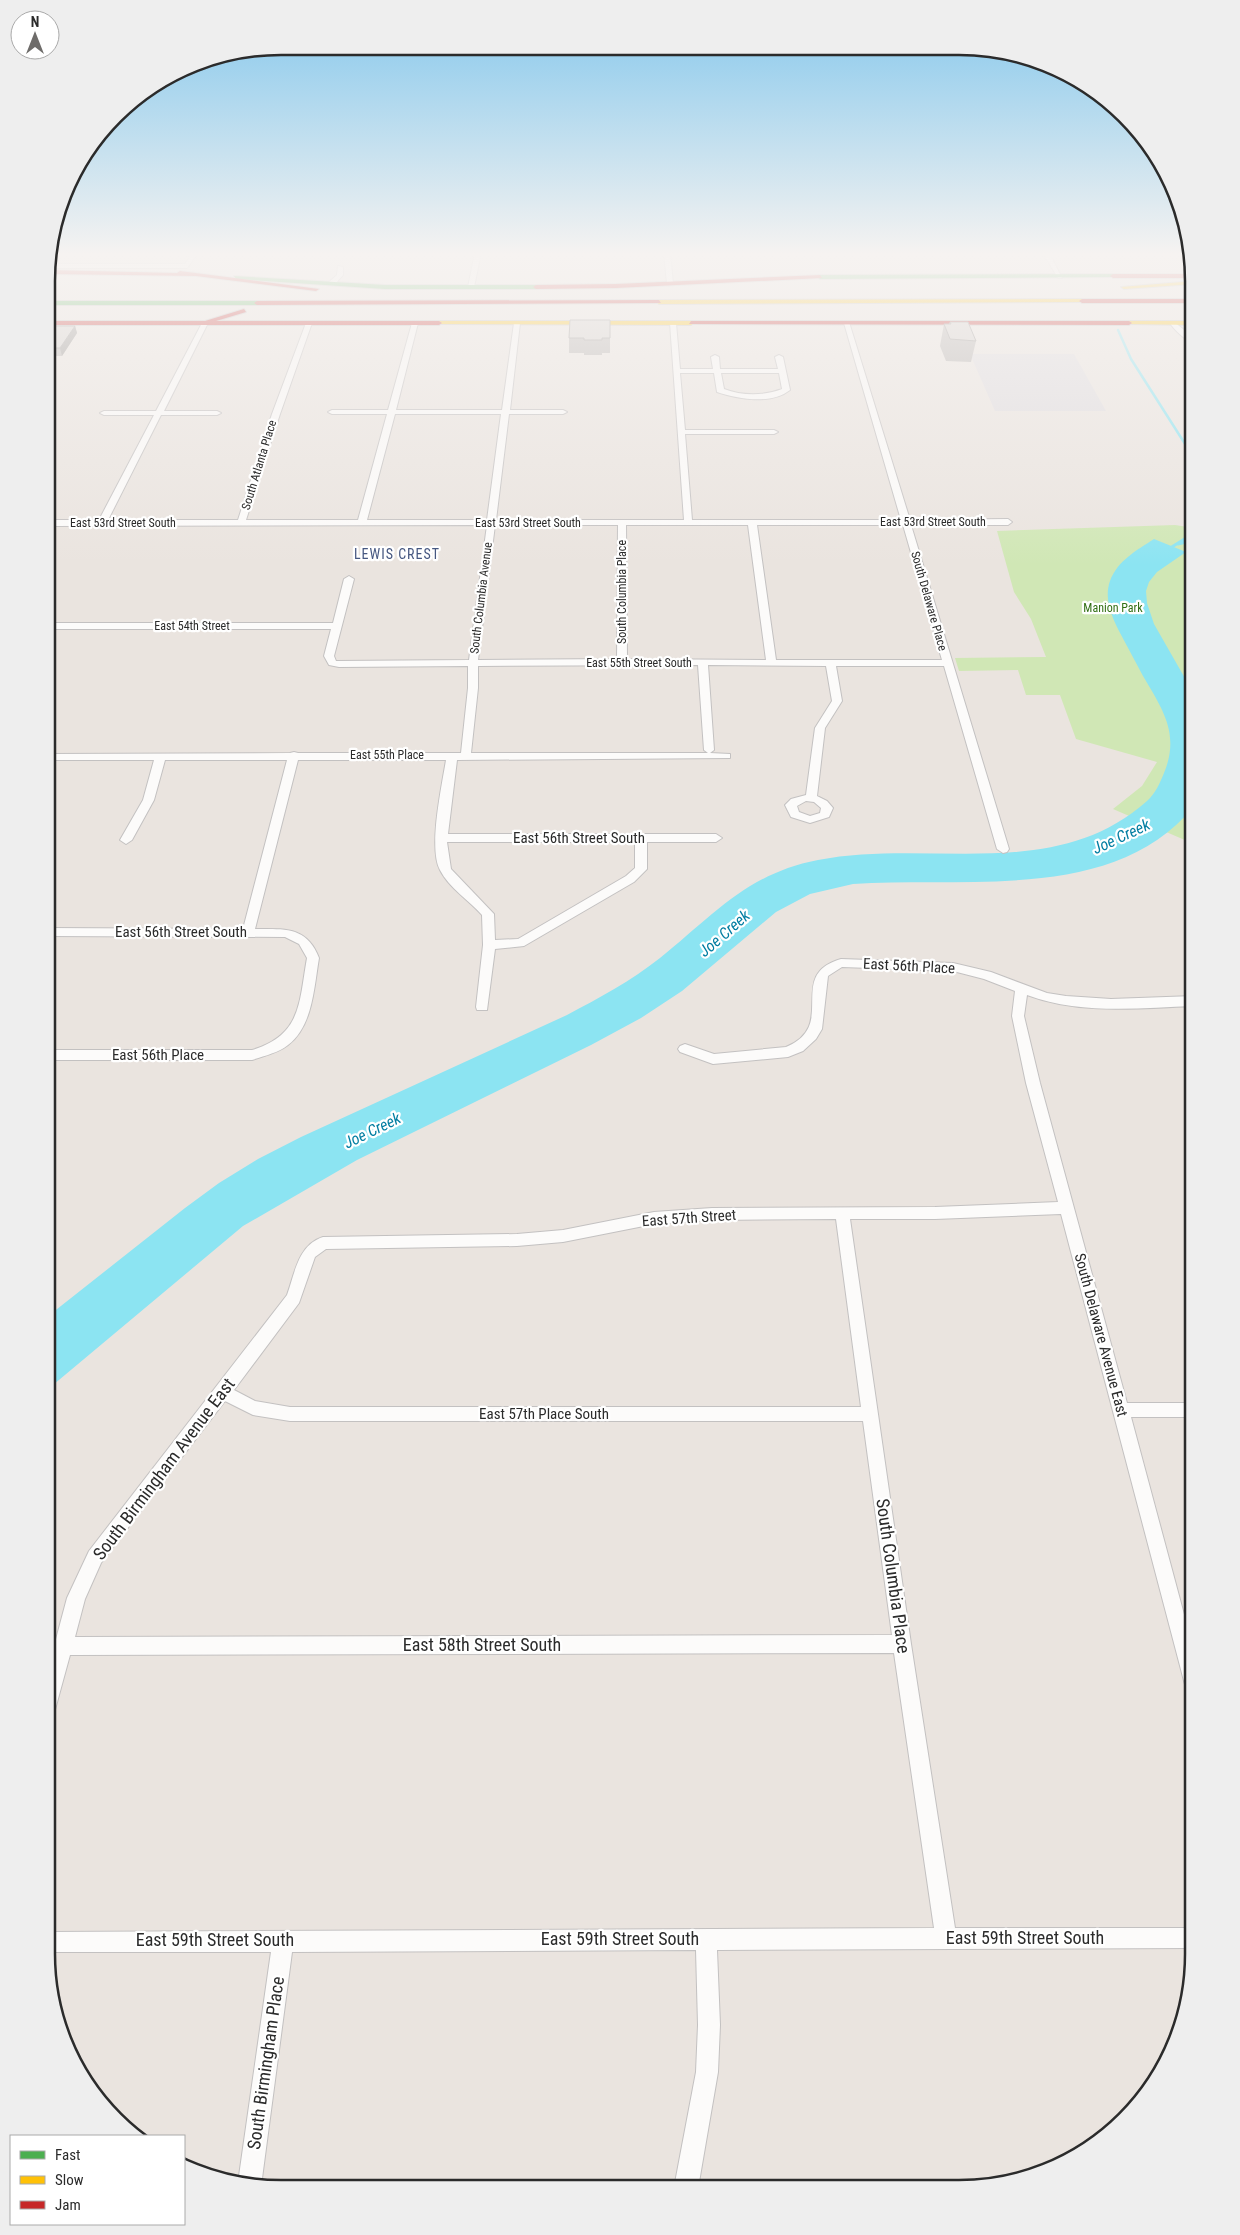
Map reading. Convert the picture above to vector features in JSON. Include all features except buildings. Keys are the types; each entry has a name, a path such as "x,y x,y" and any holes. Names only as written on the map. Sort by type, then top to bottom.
{"street":[{"path":"102,522 188,357"},
{"name":"South Atlanta Place","path":"242,523 276,414 297,357"},
{"path":"362,523 405,357"},
{"name":"South Columbia Avenue","path":"466,754 474,688 473,664 512,357"},
{"path":"676,357 688,522"},
{"path":"715,357 720,390 729,394 777,394 786,390 779,357"},
{"name":"South Delaware Place","path":"857,357 946,663 1003,849"},
{"path":"677,371 782,371"},
{"path":"104,413 217,412"},
{"path":"332,412 562,412"},
{"path":"681,432 774,432"},
{"name":"South Columbia Place","path":"622,522 622,662"},
{"path":"752,522 772,664"},
{"name":"East 53rd Street South","path":"55,523 1008,522"},
{"path":"336,626 350,579"},
{"name":"East 54th Street","path":"55,626 336,626"},
{"name":"East 55th Street South","path":"336,626 329,656 332,662 345,665 622,662 772,664 946,663"},
{"path":"703,663 709,750"},
{"path":"811,798 820,728 837,701 830,664"},
{"path":"452,754 441,861 452,879 488,914 488,945 482,1007"},
{"name":"East 55th Place","path":"55,756 466,754 726,756"},
{"path":"248,932 294,755"},
{"path":"126,840 147,806 157,780 160,756"},
{"name":"East 56th Street South","path":"442,838 716,838"},
{"path":"488,945 520,943 630,879 641,869 641,838"},
{"name":"East 56th Street South","path":"55,932 285,933 304,940 310,948 313,958 298,1025 292,1036 268,1051"},
{"name":"East 56th Place","path":"685,1050 713,1059 788,1052 798,1049 807,1043 816,1030 822,975 829,968 841,963 892,966 939,965 987,975 1045,997 1088,1004 1185,1001"},
{"name":"South Delaware Avenue East","path":"1022,988 1018,1005 1020,1031 1185,1650"},
{"name":"East 56th Place","path":"55,1055 252,1055 268,1051"},
{"name":"East 57th Street","path":"314,1248 323,1243 333,1242 517,1240 563,1236 678,1216 842,1212 935,1213 1067,1208"},
{"name":"South Columbia Place","path":"842,1212 902,1644 946,1939"},
{"name":"South Birmingham Avenue East","path":"55,1674 76,1598 95,1557 294,1298 306,1260 314,1248"},
{"name":"East 57th Place South","path":"223,1392 253,1408 290,1414 870,1414"},
{"path":"1122,1410 1185,1410"},
{"name":"East 58th Street South","path":"63,1646 902,1644"},
{"name":"East 59th Street South","path":"55,1942 1185,1938"},
{"path":"687,2180 707,2072 709,2025 706,1939"},
{"name":"South Birmingham Place","path":"250,2178 282,1940"}],"shaded area":[{"path":"971,357 1076,357 1106,411 995,411"}],"green space":[{"name":"Manion Park","path":"1175,525 1185,527 1185,840 1113,809 1142,786 1157,762 1076,739 1060,695 1026,695 1018,670 959,671 955,658 1046,657 1031,619 1014,592 997,531"}],"water":[{"name":"Joe Creek","path":"1154,539 1185,552 1157,572 1149,582 1146,591 1147,603 1154,624 1185,678 1185,814 1161,837 1123,858 1080,872 1035,879 988,882 853,884 810,894 776,912 682,991 641,1018 591,1045 357,1160 243,1226 55,1383 55,1311 219,1183 258,1159 301,1137 567,1015 603,996 649,966 732,898 771,875 793,866 818,860 860,855 989,853 1031,850 1072,842 1111,826 1147,801 1155,792 1169,759 1170,734 1163,711 1116,625 1108,600 1108,587 1113,574 1128,557"}],"waterway":[{"path":"1130,357 1185,444"},
{"name":"Joe Creek","path":"1167,550 1185,539"},
{"name":"Joe Creek","path":"1178,544 1185,542"}],"district":[{"name":"LEWIS CREST","path":"397,554"}]}
